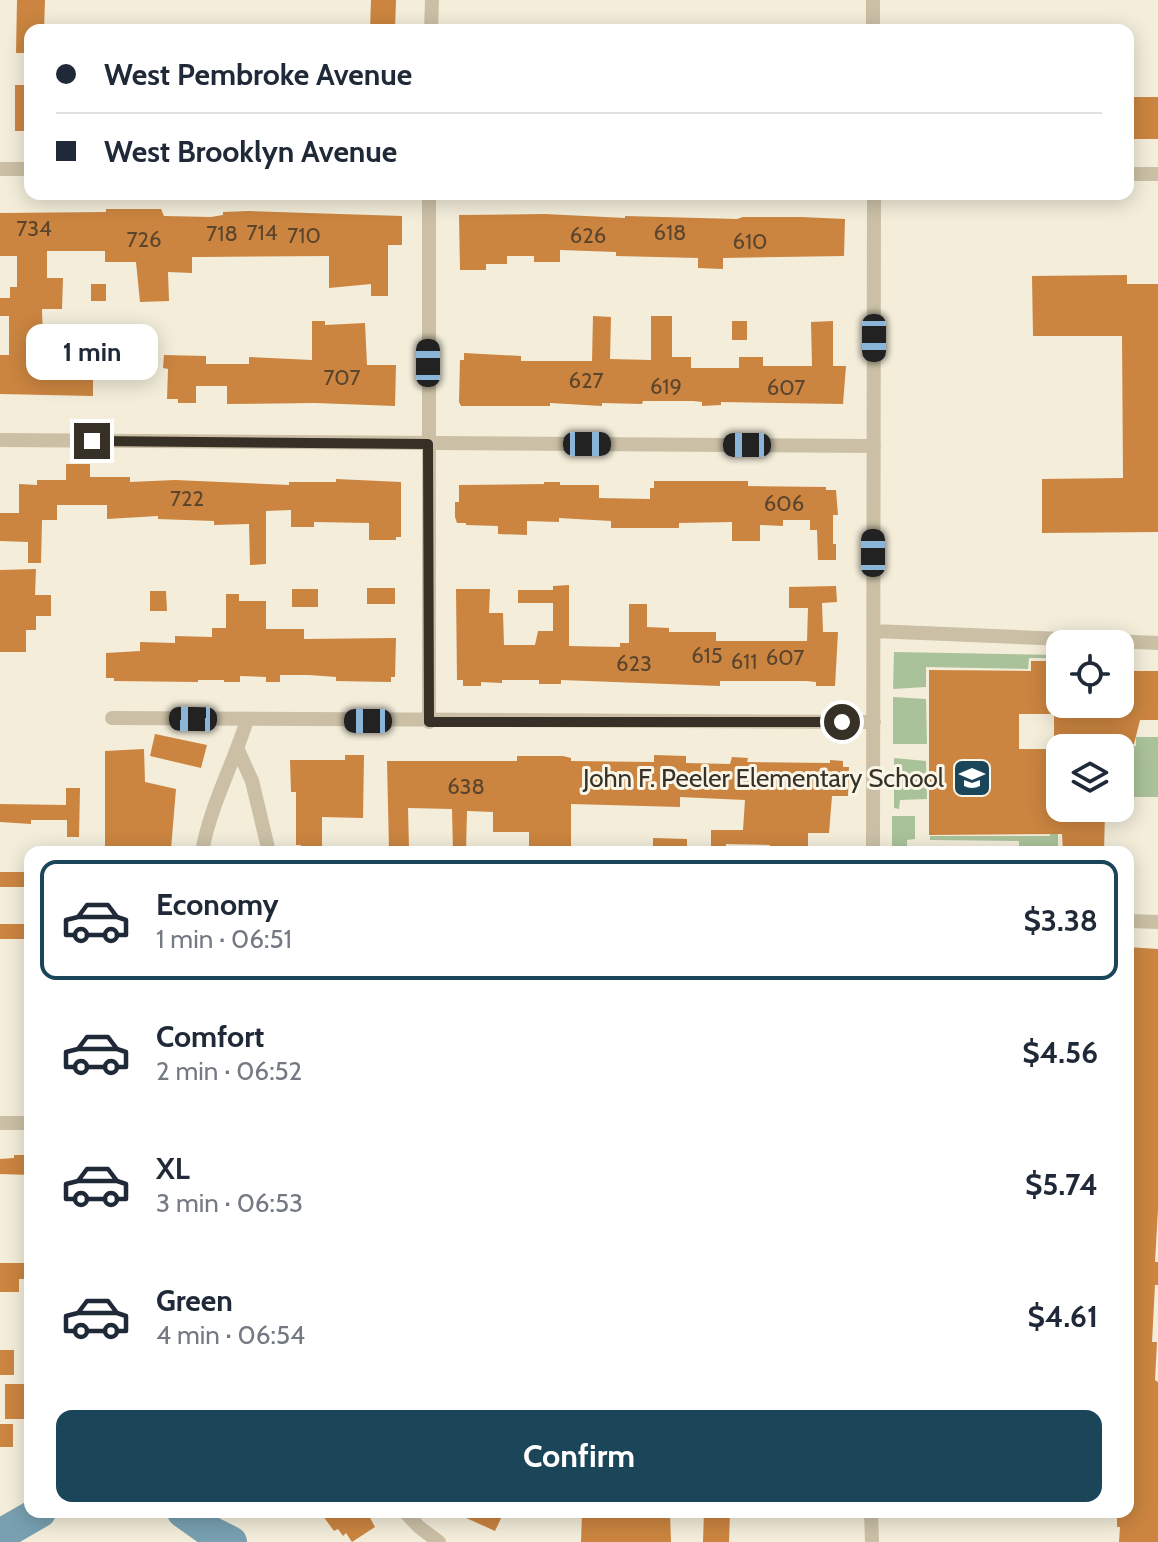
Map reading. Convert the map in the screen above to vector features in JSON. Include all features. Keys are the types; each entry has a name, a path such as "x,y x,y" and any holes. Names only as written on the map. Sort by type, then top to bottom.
{"street":[{"path":"431,24 432,0"},
{"path":"873,0 873,24"},
{"path":"0,169 24,169"},
{"path":"1134,174 1158,174"},
{"path":"429,200 429,722"},
{"path":"873,846 874,200"},
{"path":"0,440 874,446"},
{"path":"874,631 1158,643"},
{"path":"112,718 874,722"},
{"path":"204,846 217,798 247,720"},
{"path":"238,750 252,781 268,846"},
{"path":"1134,921 1158,922"},
{"path":"0,1123 24,1123"},
{"path":"411,1518 439,1542"},
{"path":"871,1518 872,1542"}],"green space":[{"path":"894,652 1046,655 1046,658 1029,658 1028,669 926,667 926,687 893,689"},
{"path":"893,697 926,699 927,744 893,744"},
{"path":"1136,737 1158,737 1158,797 1134,797"},
{"path":"894,758 926,761 927,799 900,800 899,809 894,808"},
{"path":"892,816 915,816 915,839 907,840 907,846 892,846"},
{"path":"1051,822 1058,822 1058,846 1019,846 1019,841 930,840 930,836 1050,836"}],"building":[{"path":"17,0 45,0 44,24 24,24 24,53 16,53"},
{"path":"371,0 396,0 395,24 370,24"},
{"path":"15,85 24,85 24,131 15,131"},
{"path":"1134,97 1158,97 1158,139 1134,139"},
{"path":"106,209 161,209 164,216 211,217 223,215 223,212 249,211 402,216 402,245 388,245 388,296 371,296 371,284 329,288 329,256 192,257 192,273 168,272 169,301 140,302 136,262 105,262 105,251 47,251 47,278 63,278 62,309 42,309 43,341 88,342 88,347 93,347 93,396 0,394 0,355 9,355 9,316 0,316 0,298 10,298 10,287 17,287 17,256 0,256 0,213 106,212"},
{"path":"545,214 625,218 845,219 844,256 723,258 723,269 698,268 698,258 616,256 616,252 560,250 560,262 534,262 534,256 507,256 507,264 486,264 486,270 460,270 459,215"},
{"path":"1127,275 1127,284 1158,284 1158,532 1042,533 1042,479 1123,478 1122,336 1033,336 1032,276"},
{"path":"91,284 106,284 106,301 91,301"},
{"path":"593,316 611,317 610,359 651,360 651,316 672,316 672,357 691,357 691,368 739,368 739,357 763,357 763,366 812,366 811,322 833,321 833,366 846,366 843,404 721,402 721,405 702,406 702,402 693,401 643,401 642,404 602,403 602,406 550,403 550,406 461,406 460,360 464,360 464,353 521,356 521,361 592,361"},
{"path":"312,321 325,321 325,325 365,323 367,365 396,365 395,406 227,404 227,386 196,386 196,403 178,403 178,399 167,399 168,369 163,368 164,355 206,356 206,364 249,364 249,357 312,360"},
{"path":"732,321 747,321 747,340 732,340"},
{"path":"66,464 90,464 90,477 130,477 130,482 175,480 289,485 289,482 336,482 336,479 401,482 401,537 396,537 396,540 369,540 369,523 314,522 314,527 291,527 291,510 266,511 266,564 250,565 249,524 214,525 214,521 158,519 158,516 107,519 107,505 57,505 57,520 42,520 41,563 28,563 28,542 0,541 0,513 19,513 19,484 37,485 37,480 66,480"},
{"path":"654,481 748,481 748,486 826,487 826,490 836,490 838,515 833,515 833,544 836,544 836,560 818,560 817,530 810,530 810,520 783,520 783,526 760,525 760,541 732,541 732,522 679,523 679,528 611,528 611,521 559,518 559,522 527,521 527,535 498,534 498,526 466,525 457,523 455,517 459,485 560,482 560,485 599,485 599,498 650,499"},
{"path":"36,569 35,595 51,595 51,616 36,616 36,630 26,630 26,652 0,652 0,570"},
{"path":"569,585 569,646 620,647 620,643 629,643 629,604 647,604 647,627 669,628 669,632 716,632 716,641 807,641 808,608 789,608 789,587 836,586 837,602 822,603 823,632 838,632 835,686 816,686 816,682 807,681 720,681 720,686 561,680 561,684 539,684 539,680 502,680 502,683 481,682 481,686 463,686 463,680 457,680 456,589 490,589 489,613 503,613 504,645 535,645 538,631 553,631 553,603 518,603 518,590 553,590 553,586"},
{"path":"367,588 395,588 395,604 367,604"},
{"path":"292,589 318,589 318,607 292,607"},
{"path":"150,591 166,591 167,611 150,611"},
{"path":"226,594 239,594 239,601 266,601 266,629 304,629 304,639 396,638 395,677 391,677 391,682 336,681 336,677 309,675 280,675 280,682 266,682 266,677 240,676 240,682 114,681 114,678 106,678 106,653 140,651 140,642 175,643 175,636 212,637 212,628 226,628"},
{"path":"1031,661 1046,661 1046,714 1019,714 1019,749 1046,749 1046,822 1105,822 1104,846 1063,846 1062,834 929,835 929,670 1031,671"},
{"path":"1134,671 1158,671 1158,720 1140,720 1134,744 1134,734 1054,734 1054,718 1134,718"},
{"path":"155,734 207,745 201,768 150,756"},
{"path":"144,749 145,782 176,789 171,846 105,846 105,751"},
{"path":"345,755 364,755 363,818 322,817 322,846 296,845 296,792 291,792 290,760 345,760"},
{"path":"654,755 686,756 686,763 730,764 732,757 748,758 747,762 843,761 843,767 849,767 848,796 832,796 829,833 808,833 808,846 711,846 711,830 743,830 745,800 680,797 680,807 571,804 571,846 529,846 529,832 493,832 493,812 467,811 466,846 453,846 452,809 408,808 409,846 389,846 387,761 517,761 517,756 563,756 571,758 571,761 654,762"},
{"path":"66,788 80,788 79,837 67,837 67,820 31,820 31,824 0,822 0,804 66,805"},
{"path":"653,838 687,839 687,846 653,846"},
{"path":"0,872 24,872 24,887 0,887"},
{"path":"0,924 24,924 24,939 0,939"},
{"path":"1134,947 1158,949 1158,1209 1155,1262 1158,1262 1158,1285 1155,1285 1152,1342 1157,1342 1158,1542 1119,1542 1120,1527 1117,1527 1117,1518 1134,1518"},
{"path":"14,1155 24,1155 24,1175 0,1174 0,1159 14,1158"},
{"path":"0,1263 24,1263 24,1279 19,1279 19,1292 0,1292"},
{"path":"0,1350 14,1350 14,1375 0,1375"},
{"path":"5,1384 24,1384 24,1419 5,1419"},
{"path":"0,1424 13,1424 13,1447 0,1447"},
{"path":"324,1518 370,1518 375,1527 352,1542 346,1533 343,1536 338,1529 334,1531"},
{"path":"466,1518 501,1518 495,1531"},
{"path":"582,1518 670,1518 671,1542 581,1542"},
{"path":"704,1518 730,1518 729,1542 703,1542"}],"waterway":[{"path":"0,1535 30,1518"},
{"path":"191,1518 231,1542"}],"place":[{"name":"John F. Peeler Elementary School","path":"972,778"}],"route":[{"path":"92,441 428,444 429,722 842,722"}]}
